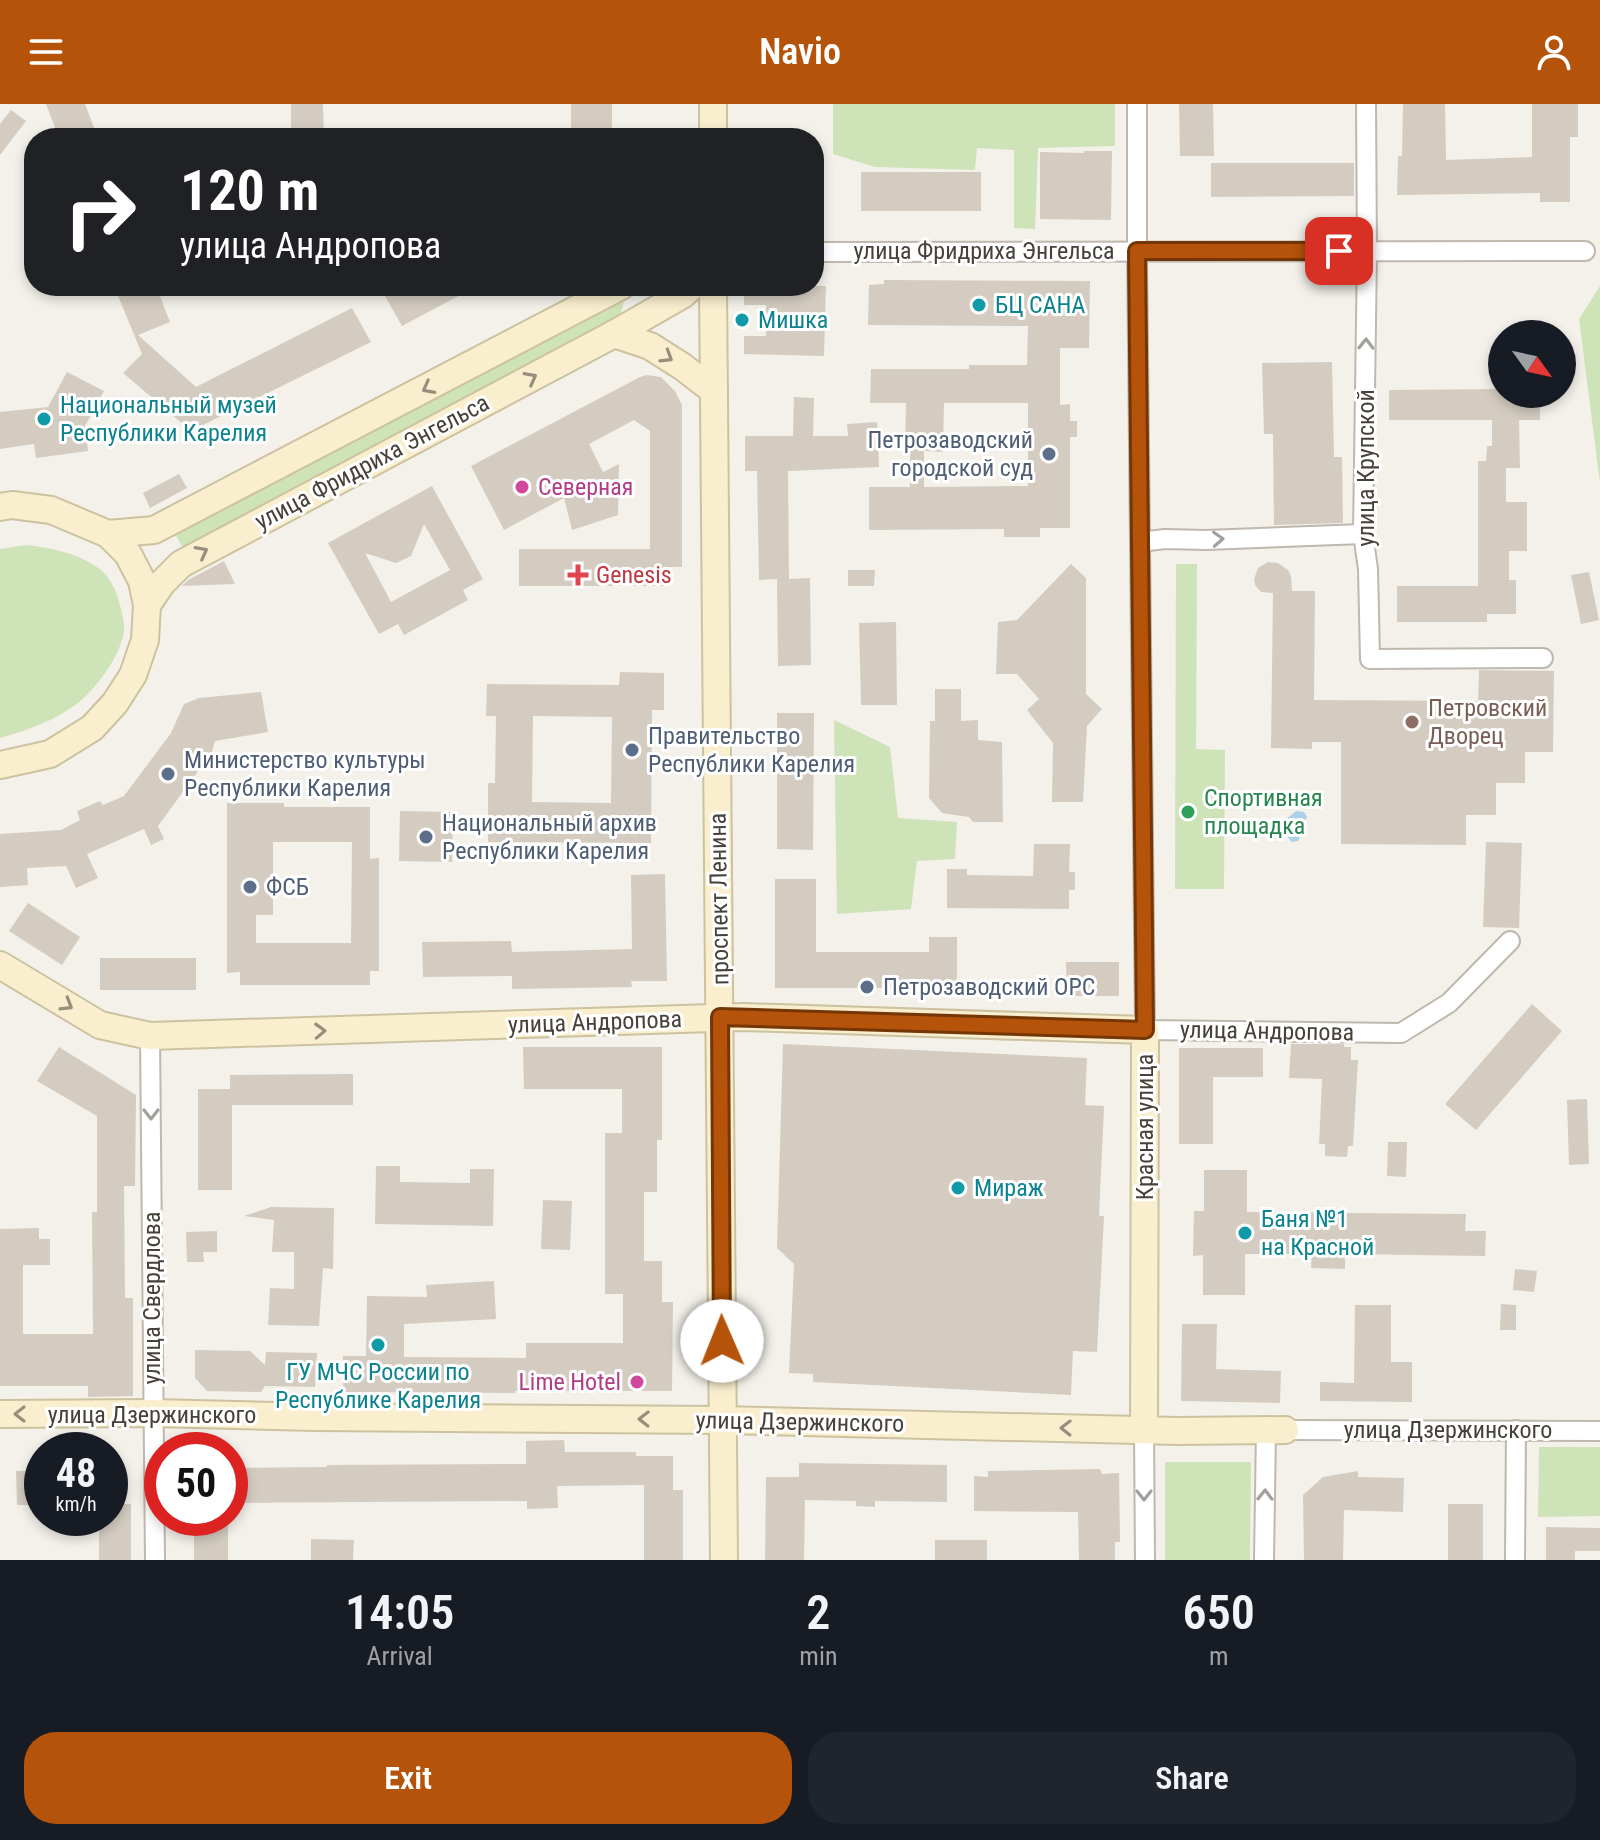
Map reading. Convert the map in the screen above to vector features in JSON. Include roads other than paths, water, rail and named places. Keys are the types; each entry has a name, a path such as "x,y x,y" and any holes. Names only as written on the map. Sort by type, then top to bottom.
{"main road":[{"path":"713,104 713,128"},
{"name":"улица Фридриха Энгельса","path":"108,534 154,530 602,296"},
{"path":"639,296 642,319"},
{"name":"улица Фридриха Энгельса","path":"147,605 162,583 181,564 680,296"},
{"name":"проспект Ленина","path":"713,296 724,1560"},
{"path":"614,334 650,346 714,391"},
{"path":"0,507 12,505 51,510 108,534 128,554 142,581 147,605 145,640 133,675 115,703 92,728 50,754 0,765"},
{"name":"улица Андропова","path":"0,965 100,1025 150,1036 720,1017 1145,1030"},
{"name":"Красная улица","path":"1144,1430 1145,1030"},
{"name":"улица Дзержинского","path":"0,1414 722,1420 1275,1430"}],"street":[{"name":"Красная улица","path":"1137,104 1145,1030"},
{"name":"улица Крупской","path":"1366,104 1363,534 1368,569 1370,659 1543,658"},
{"name":"улица Фридриха Энгельса","path":"824,252 1585,251"},
{"path":"1140,542 1363,534"},
{"name":"улица Андропова","path":"1145,1030 1401,1033 1449,1003 1510,941"},
{"name":"улица Свердлова","path":"150,1036 155,1560"},
{"path":"1144,1430 1145,1560"},
{"path":"1264,1560 1275,1430"},
{"name":"улица Дзержинского","path":"1275,1430 1600,1431"},
{"path":"1515,1560 1516,1430"}],"water":[{"path":"1296,811 1304,812 1307,817 1298,841 1292,842 1278,826"}],"place":[{"name":"БЦ САНА","path":"979,305"},
{"name":"Мишка","path":"742,320"},
{"name":"Национальный музей Республики Карелия","path":"44,419"},
{"name":"Петрозаводский городской суд","path":"1049,454"},
{"name":"Северная","path":"522,487"},
{"name":"Genesis","path":"578,575"},
{"name":"Петровский Дворец","path":"1412,722"},
{"name":"Правительство Республики Карелия","path":"632,750"},
{"name":"Министерство культуры Республики Карелия","path":"168,774"},
{"name":"Спортивная площадка","path":"1188,812"},
{"name":"Национальный архив Республики Карелия","path":"426,837"},
{"name":"ФСБ","path":"250,887"},
{"name":"Петрозаводский ОРС","path":"867,987"},
{"name":"Мираж","path":"958,1188"},
{"name":"Баня №1 на Красной","path":"1245,1233"},
{"name":"ГУ МЧС России по Республике Карелия","path":"378,1345"},
{"name":"Lime Hotel","path":"637,1382"}]}
